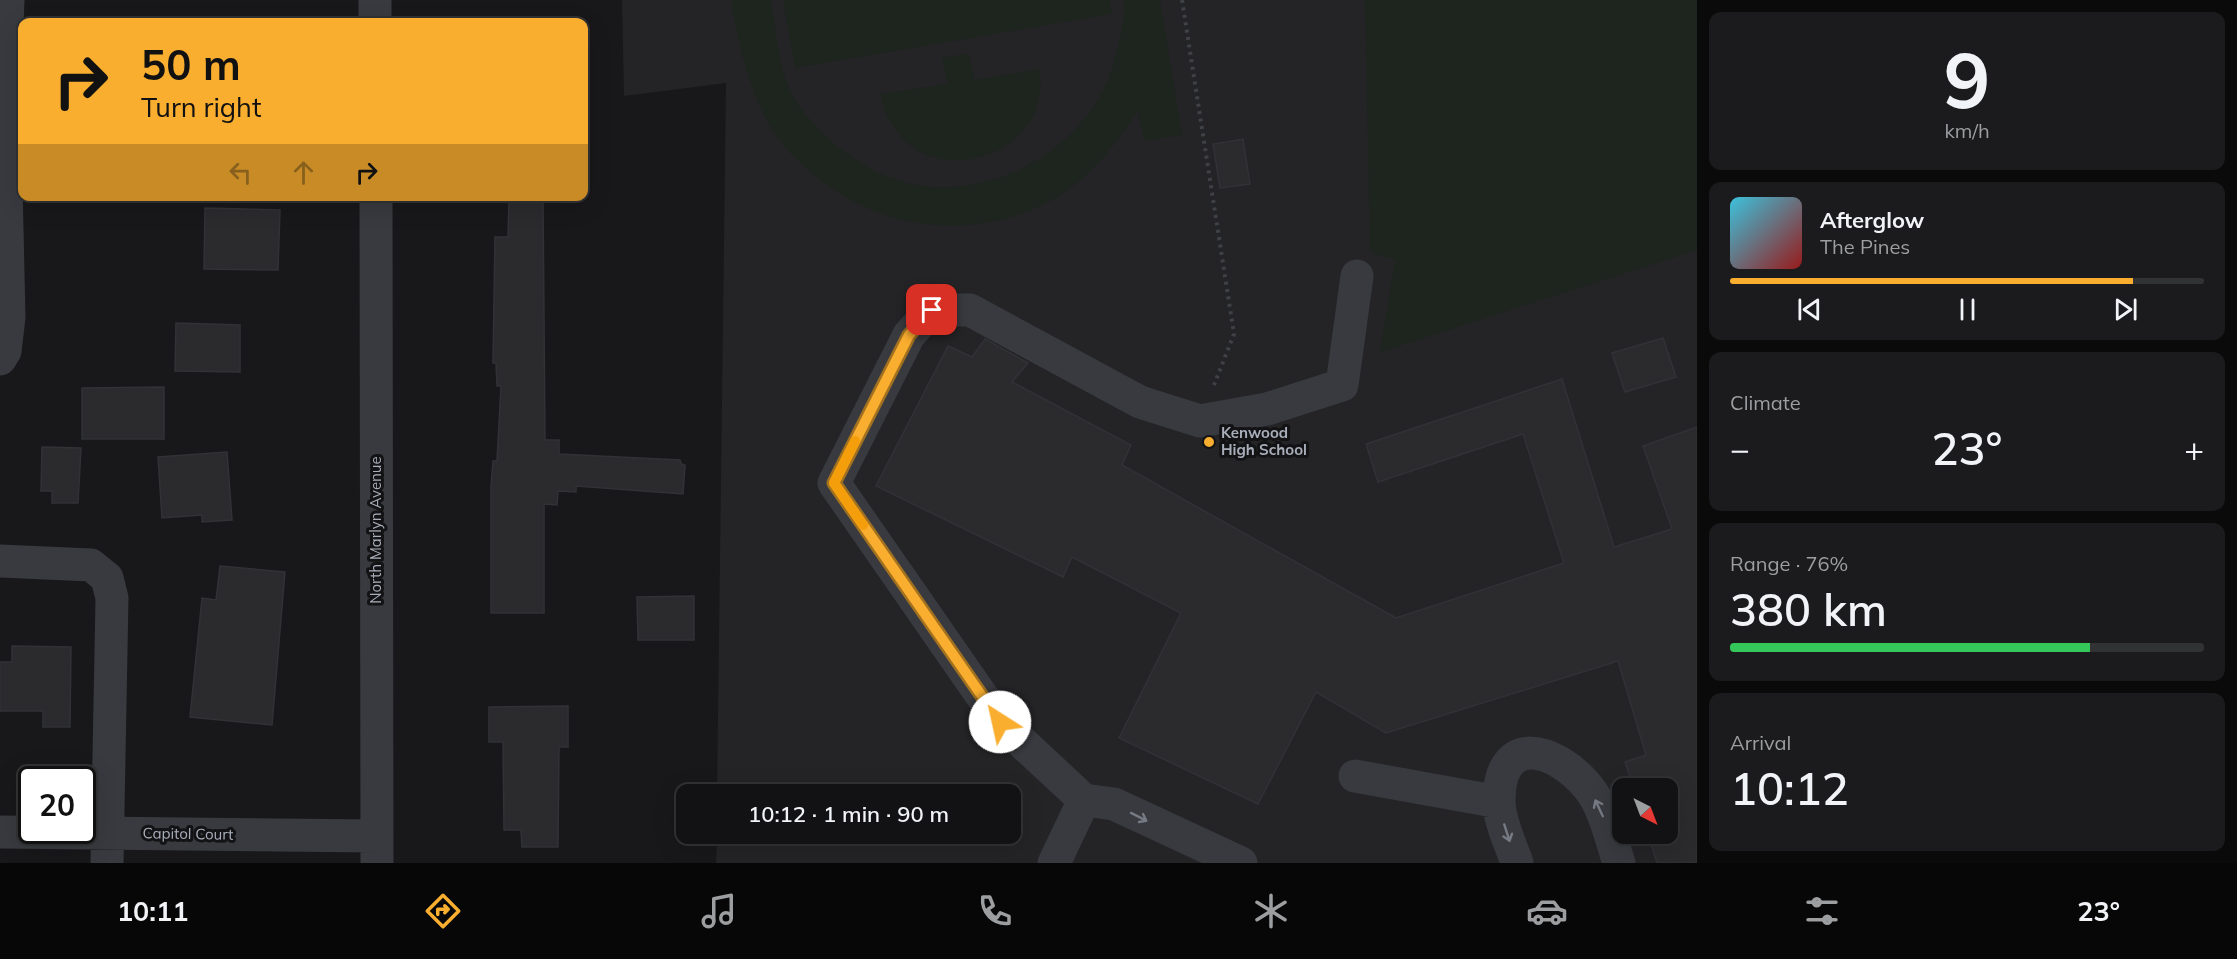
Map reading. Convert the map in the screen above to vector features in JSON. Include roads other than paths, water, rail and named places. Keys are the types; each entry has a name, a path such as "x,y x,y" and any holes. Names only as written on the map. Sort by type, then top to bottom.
{"street":[{"path":"0,359 5,351 9,317 2,97 8,0"},
{"path":"375,0 375,18"},
{"name":"North Marlyn Avenue","path":"375,201 377,849"},
{"path":"1241,863 1114,804 1084,800 1000,722 834,483 909,335 932,310 970,310 1140,402 1200,421 1267,409 1342,386 1357,276"},
{"path":"0,561 91,565 107,578 111,598 107,848"},
{"path":"1517,863 1499,802 1505,770 1517,757 1537,751 1555,758 1588,787 1600,807 1619,863"},
{"path":"1355,776 1499,802"},
{"path":"1054,863 1084,800"},
{"name":"Capitol Court","path":"0,832 107,848 377,849"}],"place":[{"name":"Kenwood High School","path":"1209,442"}]}
